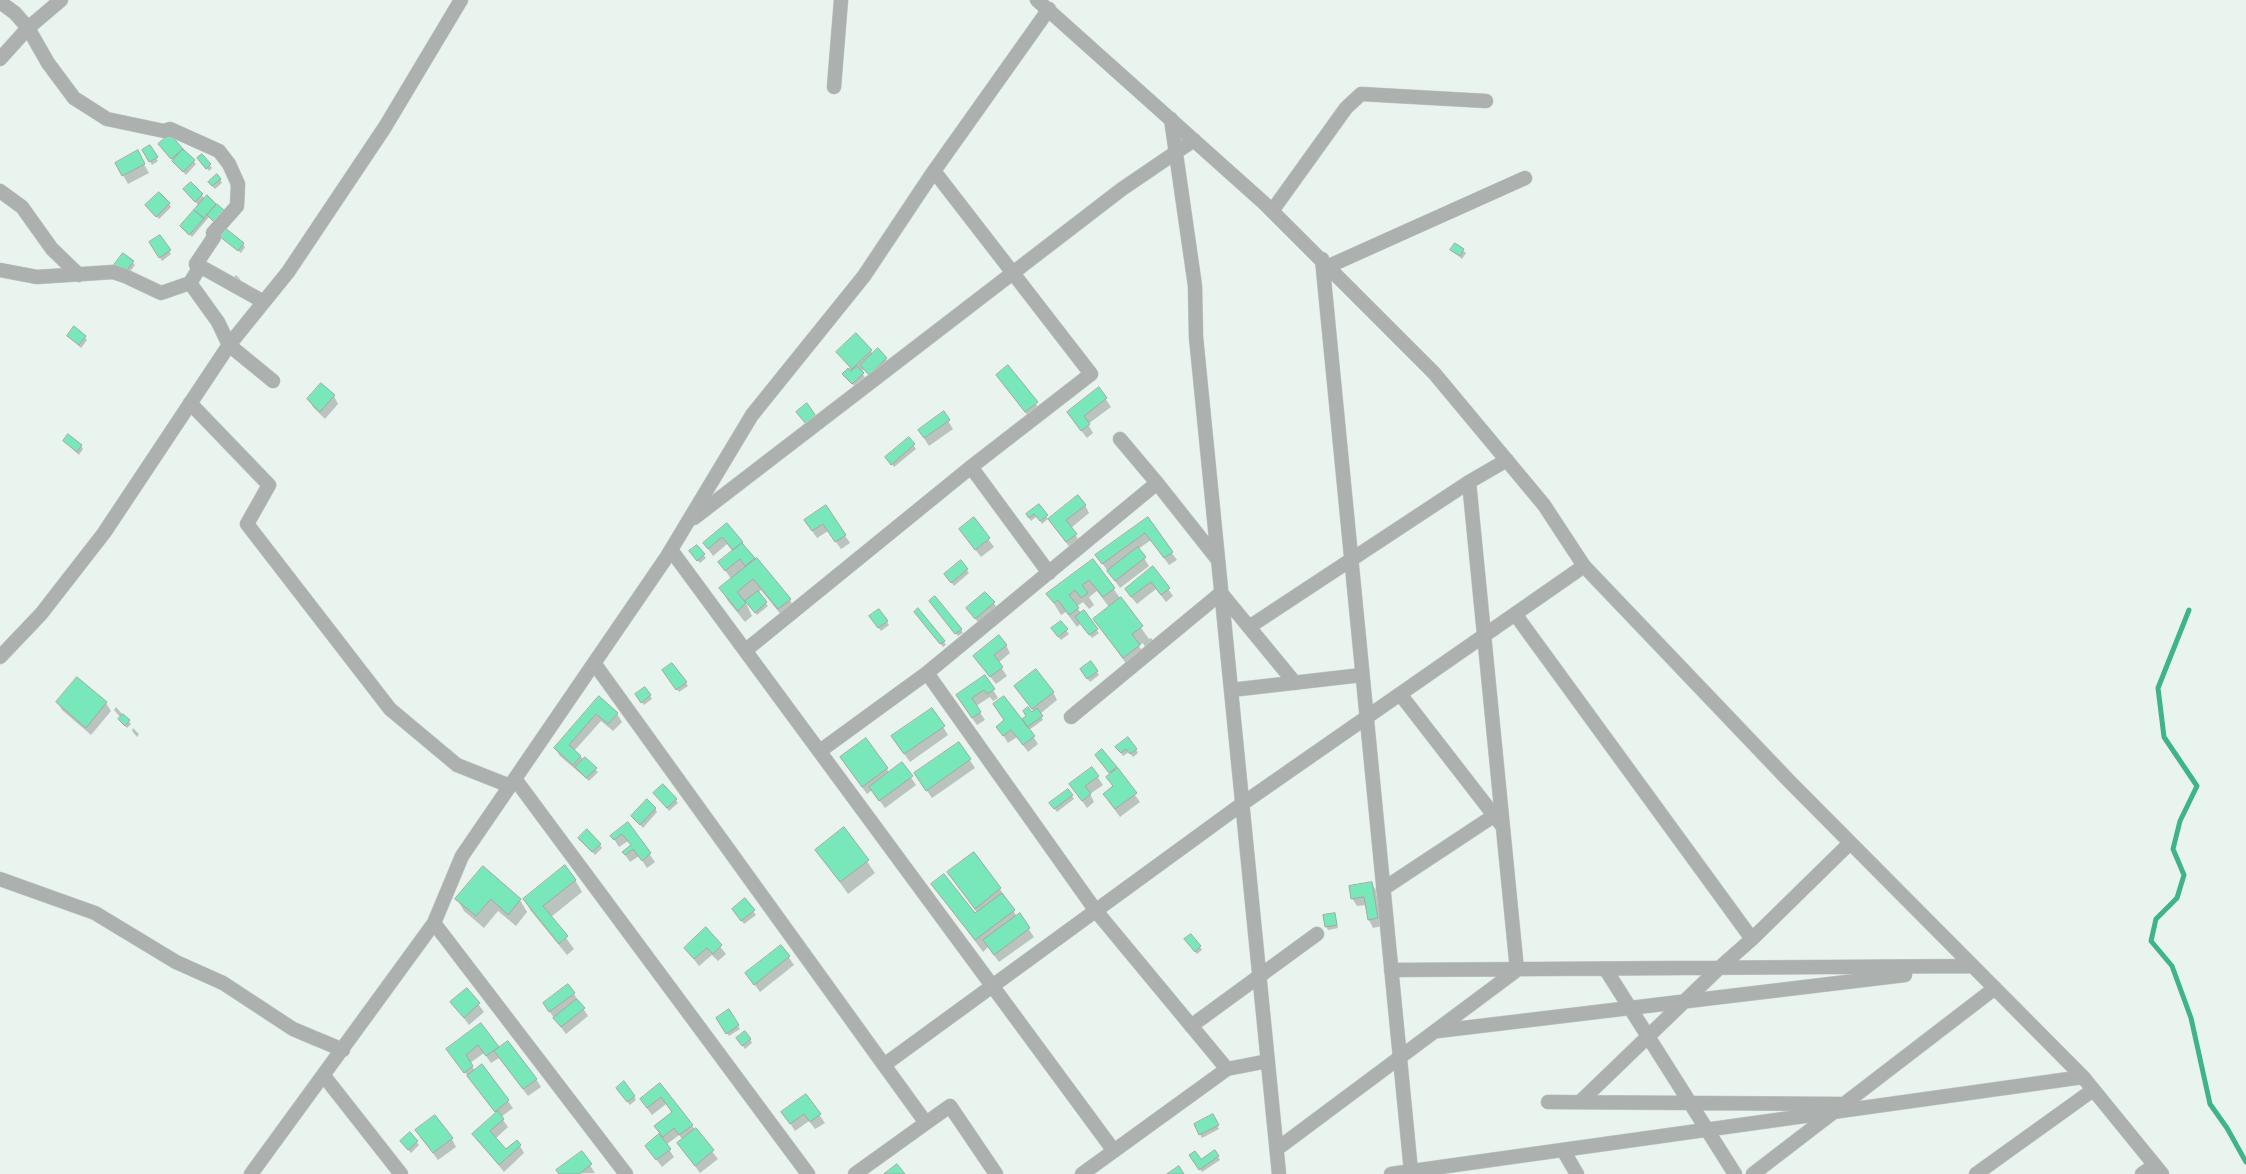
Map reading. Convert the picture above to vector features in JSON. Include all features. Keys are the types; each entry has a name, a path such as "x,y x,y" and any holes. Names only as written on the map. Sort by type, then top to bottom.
{"street":[{"path":"0,59 28,28 61,0"},
{"path":"0,657 41,614 104,533 229,345 288,272 385,127 461,0"},
{"path":"834,87 841,0"},
{"path":"1036,0 1049,9 1272,211 1434,373 1544,505 1584,566 1850,843 2083,1077 2158,1169 2142,1174"},
{"path":"0,2 15,13 28,28 48,63 74,98 107,119 164,131 170,129 219,151 229,164 238,184 236,206 213,233 214,237 196,264"},
{"path":"252,1174 434,923 462,856 671,550 752,415 864,276 934,171 1049,9"},
{"path":"1272,211 1346,108 1361,94 1486,101"},
{"path":"1171,119 1195,286 1196,337 1279,1174"},
{"path":"688,523 1122,189 1194,140"},
{"path":"746,650 971,467 1091,374 934,171"},
{"path":"1325,263 1525,178"},
{"path":"0,191 22,207 52,249 79,275"},
{"path":"1325,263 1351,561 1411,1171"},
{"path":"196,264 264,302"},
{"path":"0,270 37,277 113,272 161,293 190,283 198,270 196,264"},
{"path":"190,283 218,322 229,345 273,381"},
{"path":"190,403 269,485 247,524 390,709 457,766 513,782 808,1174"},
{"path":"1120,439 1218,560"},
{"path":"1249,627 1469,482 1507,460"},
{"path":"971,467 1049,572"},
{"path":"1469,482 1484,635 1498,813 1503,827 1517,970"},
{"path":"820,751 927,673 1157,483"},
{"path":"671,550 1114,1151"},
{"path":"884,1065 1242,804 1584,566"},
{"path":"1222,593 1295,683"},
{"path":"1072,717 1222,593"},
{"path":"1515,614 1752,940"},
{"path":"594,663 926,1123"},
{"path":"927,673 1096,910 1227,1069"},
{"path":"1231,690 1362,675"},
{"path":"1400,694 1498,813"},
{"path":"1383,889 1498,813"},
{"path":"1580,1102 1718,969 1752,940 1850,843"},
{"path":"0,879 95,913 176,962 223,982 293,1029 342,1050"},
{"path":"434,923 626,1174"},
{"path":"1191,1026 1317,934"},
{"path":"1391,970 1973,966"},
{"path":"1436,1032 1973,966"},
{"path":"1277,1148 1436,1032 1517,970"},
{"path":"1606,970 1735,1174"},
{"path":"1753,1174 1995,988"},
{"path":"1082,1174 1227,1069 1268,1061"},
{"path":"324,1076 401,1174"},
{"path":"1391,1174 1707,1130 1839,1108 1888,1104 2083,1077"},
{"path":"1976,1174 2093,1090"},
{"path":"1548,1102 1690,1103 1839,1108"},
{"path":"855,1174 950,1106 996,1174"},
{"path":"1562,1150 1577,1174"}],"building":[{"path":"170,134 183,149 171,159 158,144"},
{"path":"150,145 158,157 149,162 142,150"},
{"path":"183,149 195,160 183,172 172,161"},
{"path":"138,150 145,164 122,176 115,163"},
{"path":"202,154 211,164 206,169 197,158"},
{"path":"217,174 221,179 212,186 208,182"},
{"path":"191,182 203,194 195,202 183,189"},
{"path":"159,192 170,203 156,217 145,205"},
{"path":"207,195 216,204 204,218 194,210"},
{"path":"217,204 225,211 215,223 207,215"},
{"path":"194,210 204,219 189,235 180,226"},
{"path":"225,228 244,243 238,251 219,236"},
{"path":"160,235 171,250 159,258 149,242"},
{"path":"1455,243 1464,249 1460,256 1450,250"},
{"path":"123,253 134,261 124,274 113,266"},
{"path":"74,326 86,336 79,345 67,336"},
{"path":"856,333 872,350 852,369 836,352"},
{"path":"878,348 887,358 869,375 860,365"},
{"path":"1008,365 1038,402 1025,412 996,375"},
{"path":"857,366 864,373 852,384 842,374 848,368 851,371"},
{"path":"321,383 335,395 320,412 307,399"},
{"path":"1099,387 1107,398 1084,416 1090,424 1081,431 1067,412"},
{"path":"807,403 816,416 806,424 796,412"},
{"path":"944,411 950,420 924,438 918,430"},
{"path":"68,434 82,445 77,452 63,441"},
{"path":"909,437 915,444 891,465 885,457"},
{"path":"1078,495 1086,505 1066,520 1077,534 1066,542 1048,519"},
{"path":"1039,504 1048,515 1040,521 1034,514 1029,518 1026,514"},
{"path":"826,505 846,535 835,542 823,524 812,531 804,520"},
{"path":"974,517 990,538 975,550 959,529"},
{"path":"1148,517 1173,552 1164,558 1145,533 1102,564 1095,555"},
{"path":"727,523 743,542 733,550 722,537 708,549 703,543"},
{"path":"742,543 755,558 745,566 740,559 725,571 718,562"},
{"path":"697,545 705,554 697,561 689,551"},
{"path":"1138,547 1146,557 1115,581 1107,571"},
{"path":"757,558 791,599 778,609 753,579 737,592 746,603 738,611 719,588"},
{"path":"1093,559 1115,588 1103,597 1089,580 1082,585 1088,593 1081,598 1075,590 1069,595 1079,608 1069,615 1058,600 1054,603 1046,594"},
{"path":"961,560 968,569 951,583 944,574"},
{"path":"1153,566 1170,588 1161,595 1151,582 1131,597 1125,589"},
{"path":"758,591 767,602 755,613 745,601"},
{"path":"985,592 995,602 975,619 966,608"},
{"path":"935,596 962,629 955,634 929,601"},
{"path":"1121,597 1143,626 1132,634 1140,645 1123,658 1093,619"},
{"path":"918,608 945,641 940,644 914,612"},
{"path":"879,609 888,621 878,628 869,616"},
{"path":"1084,610 1098,629 1089,635 1075,617"},
{"path":"1061,621 1068,629 1058,637 1051,628"},
{"path":"999,635 1007,645 994,655 1003,667 990,677 973,656"},
{"path":"1091,661 1098,671 1087,679 1080,669"},
{"path":"672,663 687,682 676,690 662,670"},
{"path":"1036,669 1054,692 1032,709 1014,686"},
{"path":"985,675 995,689 987,694 984,690 972,698 981,712 972,718 956,695"},
{"path":"77,677 107,702 86,728 56,702"},
{"path":"645,687 651,695 641,703 635,694"},
{"path":"599,696 618,713 608,724 596,714 569,745 581,756 573,765 554,748"},
{"path":"1004,696 1035,736 1023,745 1011,730 1003,736 996,727 1004,720 993,704"},
{"path":"1028,707 1032,712 1037,708 1043,716 1027,727 1022,719 1026,716 1023,711"},
{"path":"932,708 945,726 904,754 891,736"},
{"path":"123,714 130,720 125,726 118,719"},
{"path":"1128,737 1137,749 1130,754 1126,749 1121,753 1115,747"},
{"path":"866,738 888,768 862,787 840,757"},
{"path":"959,742 971,759 926,791 914,773"},
{"path":"1102,749 1117,767 1109,773 1095,755"},
{"path":"585,757 597,768 586,778 575,767"},
{"path":"902,762 913,776 879,801 869,787"},
{"path":"1092,767 1099,776 1085,786 1091,794 1082,801 1069,784"},
{"path":"1118,768 1137,793 1115,809 1103,794 1113,786 1106,777"},
{"path":"663,784 677,799 667,808 653,793"},
{"path":"1068,789 1073,795 1054,809 1049,803"},
{"path":"647,799 656,808 640,825 631,816"},
{"path":"628,822 651,853 642,861 633,849 625,855 622,852 631,845 622,834 614,840 610,836"},
{"path":"844,827 869,860 840,882 815,850"},
{"path":"587,829 601,844 592,852 578,838"},
{"path":"974,852 1001,888 975,909 947,872"},
{"path":"565,865 576,880 543,906 568,936 559,944 523,899"},
{"path":"483,866 521,899 508,915 491,899 476,916 455,899"},
{"path":"944,874 975,913 1002,893 1015,910 975,940 931,884"},
{"path":"1372,882 1378,918 1368,920 1364,897 1351,899 1349,886"},
{"path":"745,898 755,910 741,921 732,909"},
{"path":"1020,913 1030,928 994,955 983,940"},
{"path":"1335,913 1337,925 1325,927 1323,915"},
{"path":"706,927 722,945 713,954 707,948 694,959 684,948"},
{"path":"1191,934 1201,946 1195,952 1184,939"},
{"path":"781,945 790,956 754,985 745,973"},
{"path":"568,984 575,993 549,1012 543,1003"},
{"path":"467,988 480,1003 464,1018 450,1002"},
{"path":"577,999 585,1008 561,1027 553,1018"},
{"path":"729,1009 739,1025 726,1034 716,1018"},
{"path":"481,1023 499,1047 486,1056 478,1045 466,1055 473,1066 464,1073 446,1049"},
{"path":"745,1031 751,1039 742,1046 736,1038"},
{"path":"508,1041 537,1079 523,1089 494,1051"},
{"path":"482,1064 509,1100 495,1112 467,1076"},
{"path":"624,1081 635,1096 627,1102 616,1088"},
{"path":"660,1083 693,1125 679,1135 674,1128 663,1137 654,1126 672,1112 661,1097 647,1108 640,1099"},
{"path":"806,1094 821,1114 810,1122 804,1114 790,1124 781,1112"},
{"path":"498,1111 504,1119 490,1131 506,1149 517,1140 521,1145 499,1165 472,1134"},
{"path":"1213,1114 1219,1125 1199,1135 1194,1124"},
{"path":"435,1115 453,1138 433,1153 415,1130"},
{"path":"696,1128 714,1150 695,1166 677,1143"},
{"path":"410,1132 418,1141 408,1150 400,1141"},
{"path":"659,1134 671,1149 656,1160 645,1146"},
{"path":"1215,1150 1219,1156 1199,1170 1189,1155 1195,1151 1201,1159"},
{"path":"582,1151 592,1164 579,1174 559,1174 556,1170"},
{"path":"897,1164 905,1174 884,1174"},
{"path":"1179,1166 1184,1174 1167,1174"}],"waterway":[{"path":"2189,610 2158,688 2164,737 2197,786 2180,821 2173,849 2184,875 2177,898 2156,919 2151,941 2172,966 2191,1018 2210,1104 2227,1128 2246,1162"}]}
